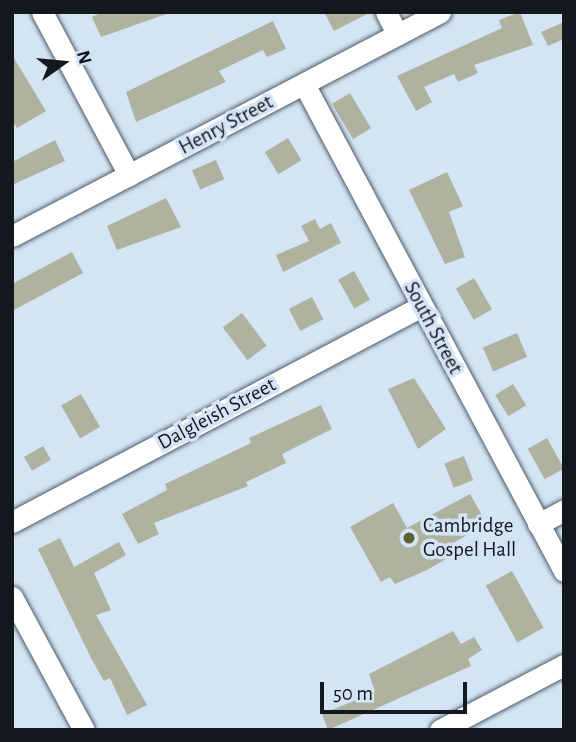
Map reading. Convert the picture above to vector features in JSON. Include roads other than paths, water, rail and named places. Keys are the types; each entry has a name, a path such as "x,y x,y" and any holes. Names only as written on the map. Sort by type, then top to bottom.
{"street":[{"path":"42,12 129,175"},
{"path":"386,12 397,34"},
{"name":"Henry Street","path":"12,236 440,12"},
{"name":"South Street","path":"304,84 564,572"},
{"name":"Dalgleish Street","path":"12,522 421,306"},
{"path":"538,524 564,510"},
{"path":"12,597 84,730"},
{"path":"440,730 564,665"}],"place":[{"name":"Cambridge Gospel Hall","path":"409,538"}]}
